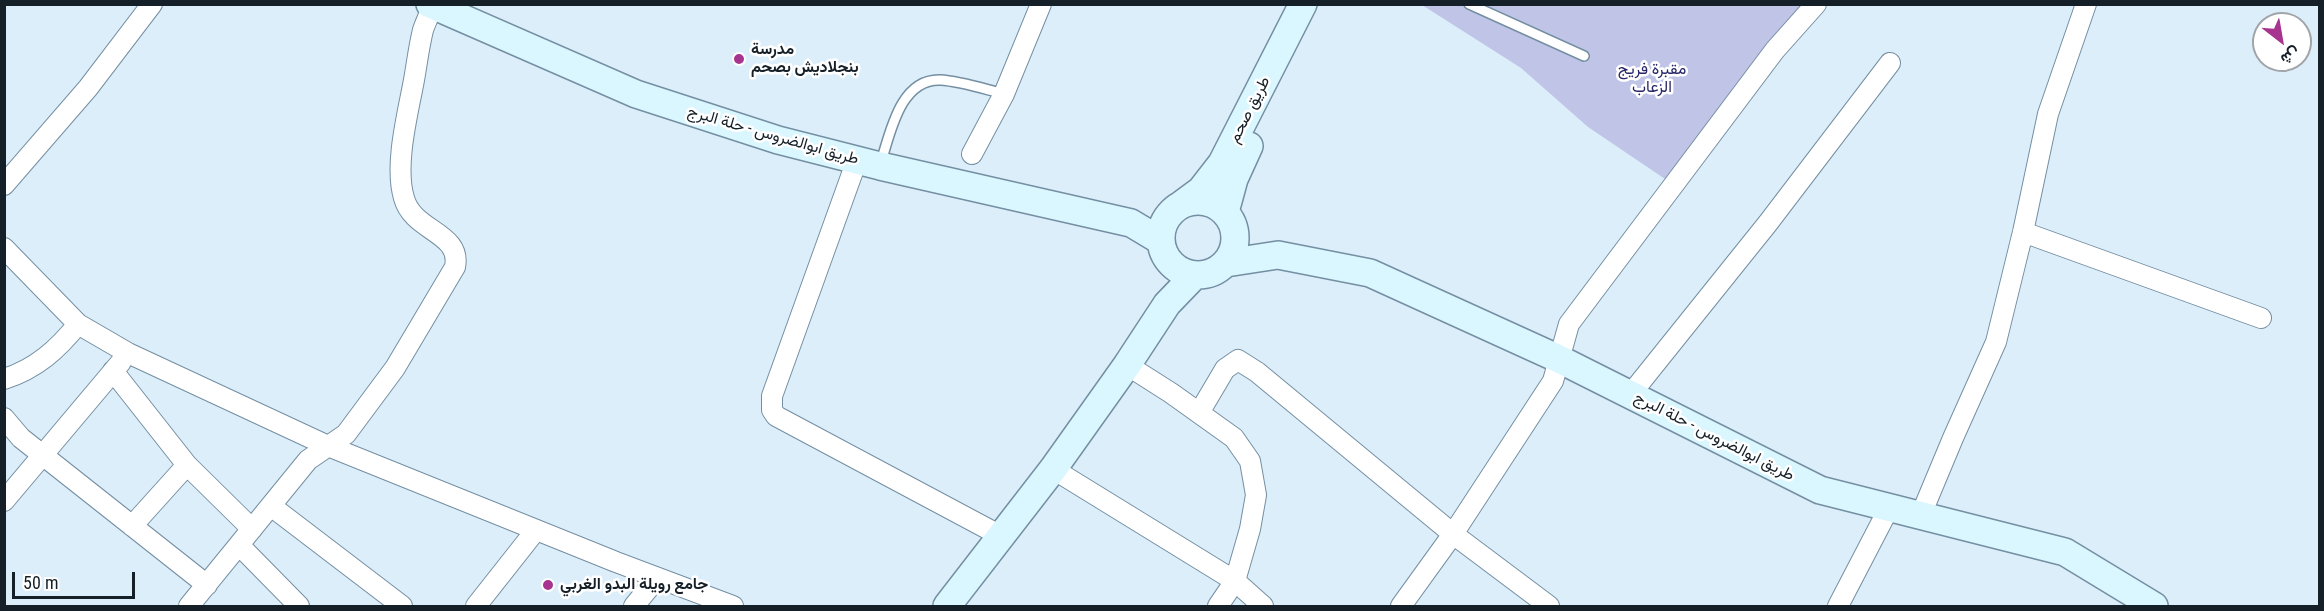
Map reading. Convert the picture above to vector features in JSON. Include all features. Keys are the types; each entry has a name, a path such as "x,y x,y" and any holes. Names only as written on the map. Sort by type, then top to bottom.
{"main road":[{"name":"طريق صحم","path":"1176,209 1201,190 1222,163 1303,4"},
{"name":"طريق صحم","path":"1230,221 1238,167 1320,4"},
{"name":"طريق ابوالضروس - حلة البرج","path":"432,5 636,94 778,140 1131,223 1175,260"},
{"path":"947,606 1053,469 1167,304 1175,260 1163,226 1176,209 1197,201 1212,204 1230,221 1235,242 1226,264 1206,275 1175,260"},
{"name":"طريق ابوالضروس - حلة البرج","path":"1131,223 1176,209"},
{"name":"طريق ابوالضروس - حلة البرج","path":"1230,221 1278,255"},
{"name":"طريق ابوالضروس - حلة البرج","path":"1226,264 1278,255 1370,273 1559,359 1820,490 2065,552 2154,606"}],"street":[{"path":"4,185 88,88 152,4"},
{"path":"972,154 1004,94 1041,4"},
{"path":"1401,606 1453,534 1553,381 1569,324 1775,50 1816,4"},
{"path":"1920,517 1996,342 2023,232 2048,114 2086,4"},
{"path":"189,606 308,460 346,434 395,368 455,267 455,252 452,245 419,223 409,211 403,198 401,183 402,142 424,29 432,5"},
{"path":"1630,395 1768,222 1890,63"},
{"path":"868,163 772,396 771,410 776,416 1001,536"},
{"path":"2023,232 2261,318"},
{"path":"4,248 78,324 128,353 328,446 657,578 733,606"},
{"path":"4,379 39,363 60,345 78,324"},
{"path":"4,501 128,353"},
{"path":"1199,413 1226,369 1238,360 1257,372 1453,534 1549,606"},
{"path":"1127,365 1172,393 1234,438 1250,461 1256,495 1250,529 1235,581 1218,606"},
{"path":"113,371 187,465 252,529"},
{"path":"4,418 21,438 207,585"},
{"path":"132,526 187,465"},
{"path":"1053,469 1235,581 1263,606"},
{"path":"271,506 402,606"},
{"path":"1838,606 1889,508"},
{"path":"476,606 536,530"},
{"path":"239,545 299,606"},
{"path":"634,606 657,578"}],"lane":[{"path":"1469,4 1584,56"},
{"path":"868,163 904,102 921,83 940,80 1004,94"}],"green space":[{"name":"مقبرة فريج الزعاب","path":"1422,5 1802,5 1668,181 1588,127 1521,68"}],"place":[{"name":"مدرسة بنجلاديش بصحم","path":"739,59"},
{"name":"جامع رويلة البدو الغربي","path":"548,585"}]}
